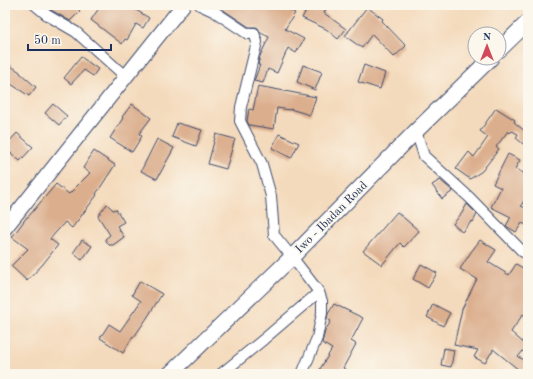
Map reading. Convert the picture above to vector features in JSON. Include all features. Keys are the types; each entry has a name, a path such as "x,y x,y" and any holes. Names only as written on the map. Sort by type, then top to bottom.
{"main road":[{"path":"507,42 528,22"},
{"name":"Iwo - Ibadan Road","path":"170,374 292,257 416,131 483,66"}],"street":[{"path":"35,5 48,15 76,32 126,77"},
{"path":"5,228 183,5"},
{"path":"200,5 215,12 248,34 254,33 257,42 241,107 240,121 262,164 271,196 274,235 319,292 322,301 322,313 317,338 302,374"},
{"path":"416,131 424,156 470,198 523,252"},
{"path":"221,374 319,292"}],"building":[{"path":"45,5 73,5 80,11 70,21"},
{"path":"101,5 128,5 149,18 143,28 136,24 127,40 125,39 122,44 91,20"},
{"path":"224,5 280,5 295,13 285,29 304,39 296,53 288,48 277,73 268,69 263,83 254,81 260,65 258,65 260,56 269,37 261,33 258,28 249,27 222,9"},
{"path":"309,5 317,5 326,9 324,13 346,29 338,39 326,29 302,18"},
{"path":"367,7 383,19 382,21 406,46 394,57 372,34 362,48 345,36"},
{"path":"81,57 98,69 93,76 84,70 71,84 64,78"},
{"path":"5,62 20,72 36,87 29,96 5,80"},
{"path":"303,65 322,72 315,90 297,82"},
{"path":"364,65 385,73 380,89 358,82"},
{"path":"258,86 316,97 310,115 290,109 277,108 274,129 249,125 247,121 249,109 253,110"},
{"path":"53,104 67,116 59,125 45,113"},
{"path":"132,104 151,118 139,134 142,136 132,152 110,138 123,118 122,117"},
{"path":"496,108 515,120 514,122 528,134 528,148 516,138 518,134 512,131 510,133 508,131 496,147 499,149 482,171 470,179 456,169 469,152 474,157 488,137 480,131"},
{"path":"177,123 202,130 196,146 172,137"},
{"path":"17,133 33,147 20,161 5,148 5,146"},
{"path":"216,134 235,139 226,169 208,164"},
{"path":"279,134 299,143 291,158 272,148"},
{"path":"157,139 174,148 157,179 141,171"},
{"path":"94,151 115,165 96,194 97,195 72,228 65,222 50,239 58,245 27,281 11,266 28,249 12,237 27,217 56,184 69,194 90,173 83,168"},
{"path":"508,154 520,160 515,169 528,175 528,193 521,206 528,209 528,226 522,223 516,232 506,226 511,217 491,207 501,188 493,184"},
{"path":"440,180 453,191 442,199 432,185"},
{"path":"107,204 113,210 116,209 124,222 117,226 124,237 113,245 109,245 105,239 110,235 98,216"},
{"path":"467,204 477,214 473,222 472,221 462,232 453,224"},
{"path":"397,212 419,231 404,247 400,243 382,265 363,251"},
{"path":"82,240 92,246 82,260 73,253"},
{"path":"480,240 496,250 488,262 509,275 516,264 528,271 528,319 523,314 511,332 527,346 518,357 525,360 528,354 528,374 516,374 519,370 493,349 485,363 474,357 478,350 454,345 462,309 477,279 460,269"},
{"path":"421,264 437,273 428,288 413,279"},
{"path":"140,281 162,294 123,353 100,338 109,324 120,331 141,301 132,295"},
{"path":"334,304 363,318 351,341 356,344 343,368 354,374 317,374 332,349 322,343 325,331 331,321 327,319 328,314"},
{"path":"433,304 450,313 443,326 427,317"},
{"path":"444,348 454,350 451,367 441,365"}]}
